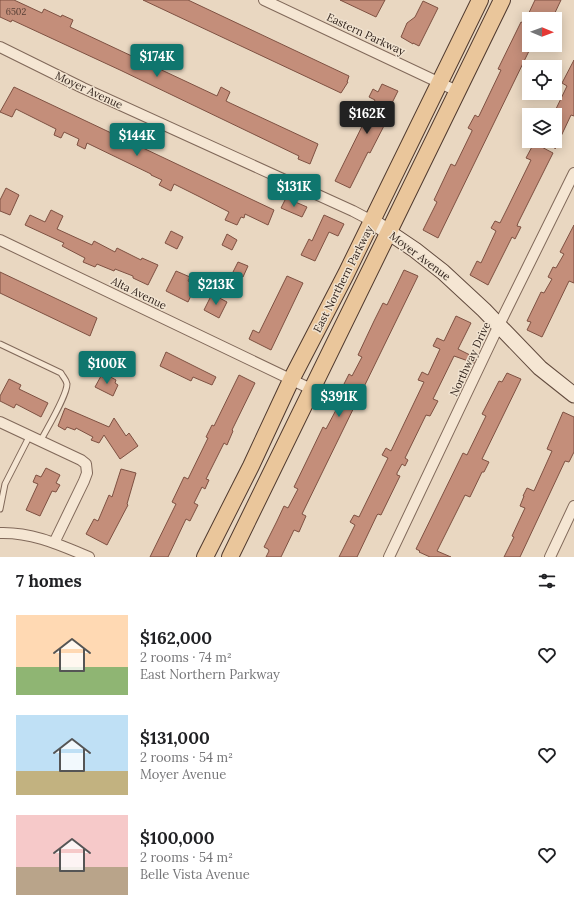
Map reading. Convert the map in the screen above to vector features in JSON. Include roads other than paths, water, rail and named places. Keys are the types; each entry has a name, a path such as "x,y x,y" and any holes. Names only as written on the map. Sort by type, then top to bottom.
{"main road":[{"name":"East Northern Parkway","path":"205,557 251,466 291,380 372,221 480,0"},
{"name":"East Northern Parkway","path":"230,557 502,0"}],"street":[{"name":"Eastern Parkway","path":"264,0 457,91"},
{"name":"Moyer Avenue","path":"0,47 82,88 372,221 415,250 447,276 484,310 498,327 540,368 574,394"},
{"name":"Northway Drive","path":"389,557 498,327 574,173"},
{"name":"Alta Avenue","path":"0,240 311,389"},
{"path":"0,422 29,437 81,460 86,464 87,473 84,482 54,543"},
{"path":"550,557 574,506"},
{"path":"0,533 21,534 54,543 89,557"}],"lane":[{"path":"0,344 61,373 66,379 66,389 40,442"},
{"path":"0,509 3,483 29,437"}]}
